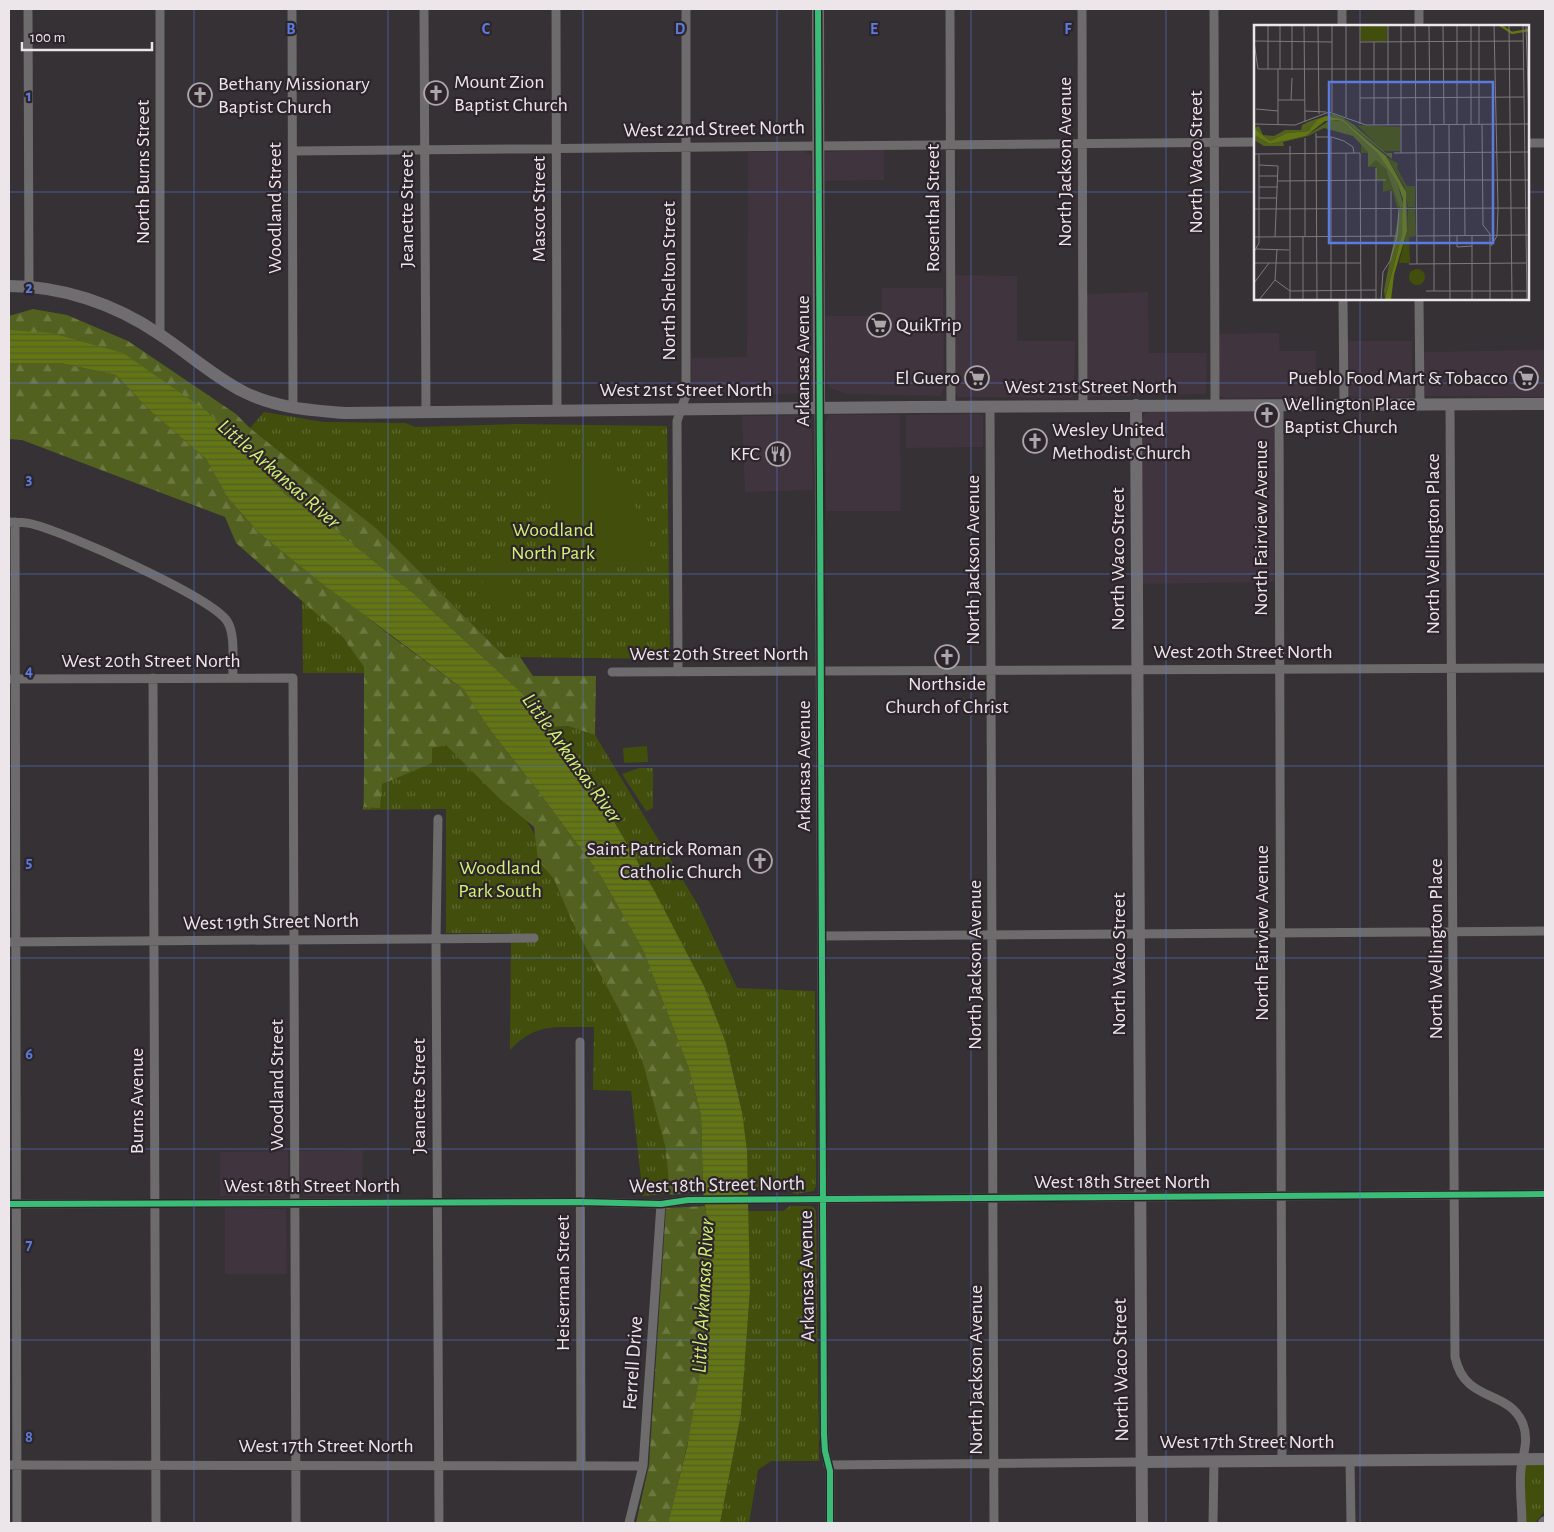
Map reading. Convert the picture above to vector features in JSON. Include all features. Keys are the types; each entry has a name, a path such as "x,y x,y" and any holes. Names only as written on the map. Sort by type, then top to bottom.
{"street":[{"path":"28,9 29,287"},
{"name":"North Burns Street","path":"160,9 160,334"},
{"name":"Woodland Street","path":"292,9 294,407"},
{"name":"Jeanette Street","path":"424,9 426,411"},
{"name":"Mascot Street","path":"556,9 557,410"},
{"name":"North Shelton Street","path":"678,672 677,421 686,395 686,9"},
{"name":"Arkansas Avenue","path":"818,9 822,1200 824,1435 828,1465 830,1523"},
{"name":"Rosenthal Street","path":"950,9 951,407"},
{"name":"North Jackson Avenue","path":"1082,9 1083,406"},
{"name":"North Waco Street","path":"1214,9 1215,405"},
{"path":"1342,9 1342,25"},
{"path":"1419,9 1419,25"},
{"name":"West 22nd Street North","path":"293,151 1254,142"},
{"path":"1529,143 1545,143"},
{"name":"West 21st Street North","path":"9,286 29,287 78,295 112,308 160,334 218,377 245,392 271,403 344,412 1545,404"},
{"path":"1343,300 1344,405"},
{"path":"1419,300 1420,404"},
{"name":"North Wellington Place","path":"1450,404 1455,1357 1458,1370 1472,1388 1498,1399 1517,1414 1523,1425 1526,1443 1521,1469 1522,1523"},
{"name":"North Fairview Avenue","path":"1279,405 1282,1461"},
{"name":"North Waco Street","path":"1136,406 1138,1198 1142,1523"},
{"name":"North Jackson Avenue","path":"990,407 994,1523"},
{"path":"17,1523 13,1465 12,522 33,524 139,567 214,610 227,621 231,632 233,678"},
{"name":"West 20th Street North","path":"612,672 1545,668"},
{"name":"Burns Avenue","path":"153,678 156,1523"},
{"name":"Woodland Street","path":"293,678 296,1523"},
{"name":"West 20th Street North","path":"12,679 293,678"},
{"name":"Jeanette Street","path":"438,819 436,938 439,1523"},
{"path":"822,936 1545,931"},
{"name":"West 19th Street North","path":"12,942 534,938"},
{"name":"Heiserman Street","path":"580,1042 581,1464"},
{"name":"West 18th Street North","path":"12,1204 580,1202 661,1204 688,1200 1545,1194"},
{"name":"Ferrell Drive","path":"629,1523 644,1466 661,1204"},
{"name":"West 17th Street North","path":"828,1465 1545,1459"},
{"path":"1350,1460 1351,1523"},
{"path":"1214,1461 1214,1523"},
{"name":"West 17th Street North","path":"13,1465 581,1464 644,1466"}],"shaded area":[{"path":"884,149 884,180 824,181 825,152"},
{"path":"803,151 811,155 812,386 810,391 806,393 704,397 694,395 692,392 691,358 747,357 748,152"},
{"path":"955,275 1017,276 1017,341 1075,341 1074,395 1072,398 958,397 955,394"},
{"path":"882,288 943,288 944,389 940,396 847,394 830,388 825,379 825,316 882,316"},
{"path":"1148,292 1149,353 1207,353 1206,394 1088,397 1085,294"},
{"path":"9,330 51,333 123,353 208,412 285,494 317,515 412,592 534,704 602,801 654,890 704,986 726,1043 742,1112 747,1151 750,1290 741,1414 720,1523 668,1523 687,1447 699,1380 710,1298 710,1241 703,1191 701,1115 689,1069 643,950 600,875 490,730 463,689 324,585 258,532 227,497 206,459 149,410 116,375 60,363 9,363"},
{"path":"1279,333 1280,351 1316,351 1316,397 1225,398 1220,396 1218,393 1217,334"},
{"path":"1348,341 1412,341 1412,394 1408,397 1353,397 1349,395 1347,393"},
{"path":"1545,350 1545,397 1425,396 1423,352"},
{"path":"1150,412 1272,412 1274,418 1274,582 1141,584 1141,420 1144,414"},
{"path":"980,414 983,416 983,447 906,448 906,415"},
{"path":"829,415 900,415 901,511 826,511 825,422"},
{"path":"742,416 809,416 812,424 813,490 745,492"},
{"path":"363,1150 362,1196 306,1196 301,1193 299,1151"},
{"path":"288,1151 288,1191 284,1196 220,1196 220,1152"},
{"path":"225,1208 286,1209 287,1274 225,1274"}],"green space":[{"path":"33,309 67,315 128,341 236,414 250,428 377,529 505,657 520,657 533,676 596,676 595,735 568,726 550,727 534,704 412,592 317,515 285,494 208,412 9,330 9,316"},
{"path":"9,363 60,363 116,375 149,410 206,459 227,497 258,532 391,636 463,689 490,730 600,875 643,950 689,1069 701,1115 703,1191 670,1195 666,1149 643,1063 624,1019 572,921 554,879 538,860 534,827 500,799 446,745 432,748 432,763 382,784 380,808 364,807 364,667 343,637 236,543 225,517 22,440 9,439"},
{"name":"Woodland North Park","path":"264,412 323,422 405,423 416,427 516,424 667,426 670,659 505,657 377,529 250,428"},
{"path":"550,458 581,461 614,474 637,509 649,541 651,564 553,568 547,561 547,532 552,527"},
{"path":"482,561 506,561 507,601 483,601"},
{"name":"Woodland Park South","path":"302,601 412,684 504,785 559,873 646,1044 676,1193 643,1196 631,1091 593,1090 594,1027 558,1027 539,1030 529,1034 510,1050 511,933 446,933 446,809 363,810 367,673 303,673"},
{"path":"568,726 595,735 698,905 737,988 815,991 816,1186 814,1191 795,1194 787,1190 748,1190 742,1111 726,1043 704,986 654,890 602,801 550,727"},
{"path":"647,746 648,762 624,763 623,748"},
{"path":"639,768 653,768 653,808 646,811 622,774"},
{"path":"705,1206 710,1285 708,1326 696,1406 668,1523 636,1523 649,1465 666,1208"},
{"path":"790,1206 811,1206 816,1210 819,1461 771,1461 758,1470 749,1523 720,1523 741,1414 750,1290 748,1211 783,1211"},
{"path":"1545,1464 1545,1511 1535,1523 1524,1523 1524,1469 1526,1465"}],"cycle path":[{"path":"818,9 824,1435 825,1451 830,1471 830,1523"},
{"path":"9,1204 580,1202 661,1204 688,1200 1545,1194"}],"place":[{"name":"Mount Zion Baptist Church","path":"436,93"},
{"name":"Bethany Missionary Baptist Church","path":"200,95"},
{"name":"QuikTrip","path":"879,325"},
{"name":"El Guero","path":"977,378"},
{"name":"Pueblo Food Mart & Tobacco","path":"1526,378"},
{"name":"Wellington Place Baptist Church","path":"1267,415"},
{"name":"Wesley United Methodist Church","path":"1035,441"},
{"name":"KFC","path":"778,454"},
{"name":"Northside Church of Christ","path":"947,657"},
{"name":"Saint Patrick Roman Catholic Church","path":"760,861"}],"water label":[{"name":"Little Arkansas River","path":"279,474"},
{"name":"Little Arkansas River","path":"572,758"},
{"name":"Little Arkansas River","path":"703,1296"}]}
